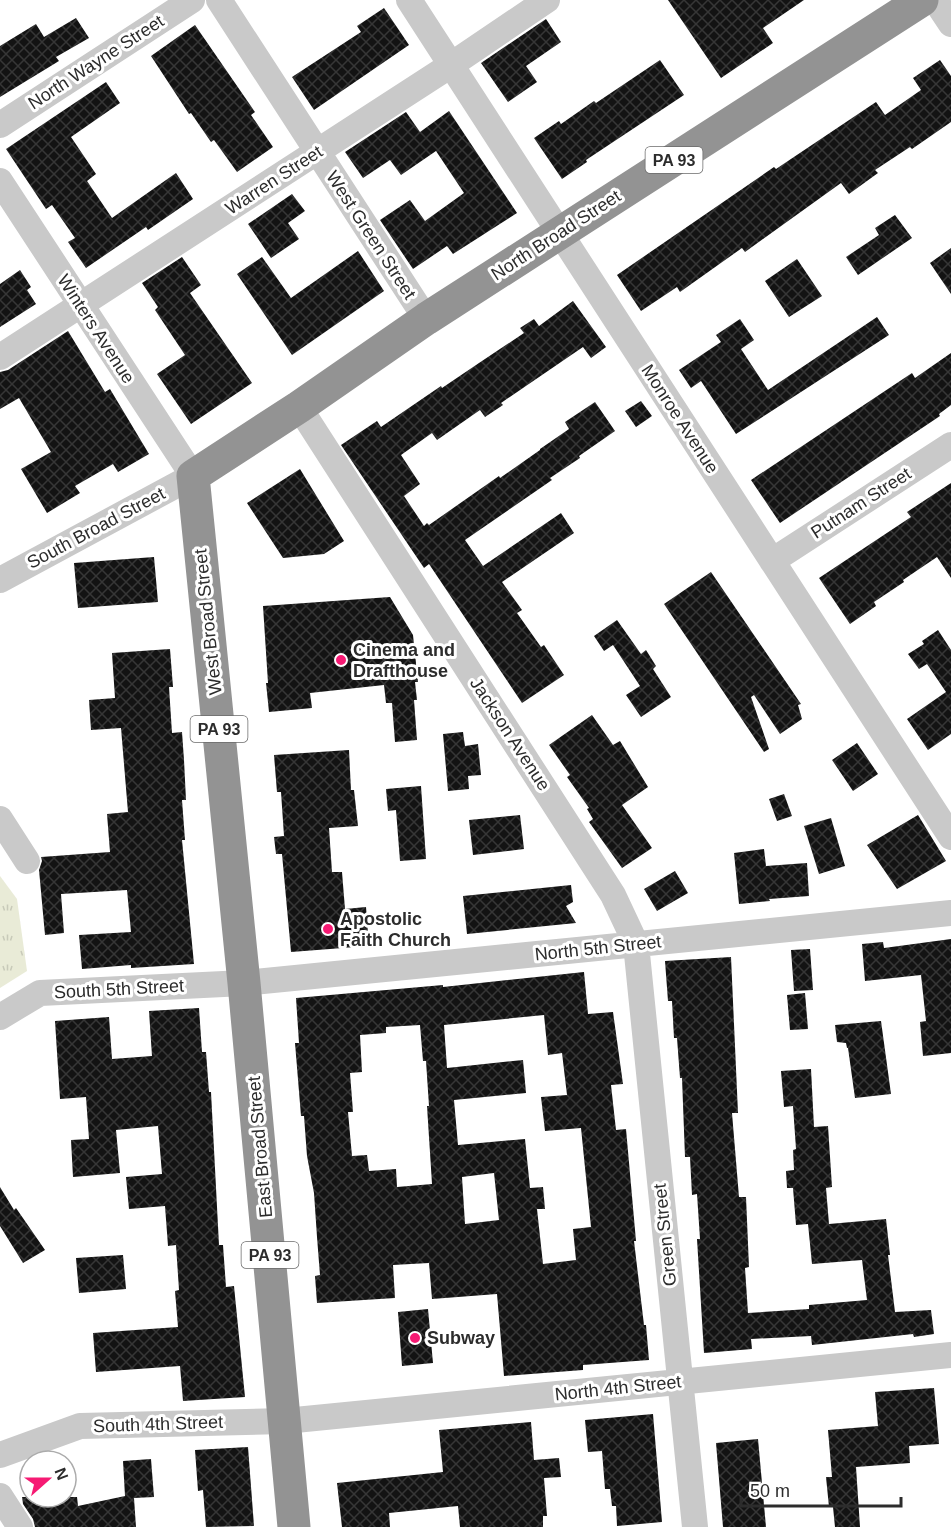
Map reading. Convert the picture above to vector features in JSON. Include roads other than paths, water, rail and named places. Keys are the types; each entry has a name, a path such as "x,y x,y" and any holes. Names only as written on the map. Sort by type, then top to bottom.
{"highway":[{"name":"North Broad Street","path":"193,476 299,407 426,318 922,0"},
{"name":"West Broad Street","path":"193,476 244,982"},
{"name":"East Broad Street","path":"244,982 294,1527"}],"street":[{"name":"North Wayne Street","path":"0,125 192,0"},
{"name":"West Green Street","path":"219,0 426,318"},
{"name":"Monroe Avenue","path":"409,0 951,837"},
{"name":"Warren Street","path":"0,357 451,65 546,0"},
{"path":"935,0 951,24"},
{"name":"Winters Avenue","path":"0,181 193,476"},
{"name":"Jackson Avenue","path":"299,407 613,895 636,944"},
{"name":"Putnam Street","path":"772,561 951,445"},
{"name":"South Broad Street","path":"0,580 193,476"},
{"path":"0,819 27,861"},
{"name":"North 5th Street","path":"244,982 951,913"},
{"name":"Green Street","path":"636,944 695,1527"},
{"name":"South 5th Street","path":"0,1017 40,993 244,982"},
{"name":"North 4th Street","path":"285,1421 951,1355"},
{"name":"South 4th Street","path":"0,1455 80,1426 285,1421"},
{"path":"0,1496 20,1527"}],"place":[{"name":"Cinema and Drafthouse","path":"341,660"},
{"name":"Apostolic Faith Church","path":"328,929"},
{"name":"Subway","path":"415,1338"}]}
